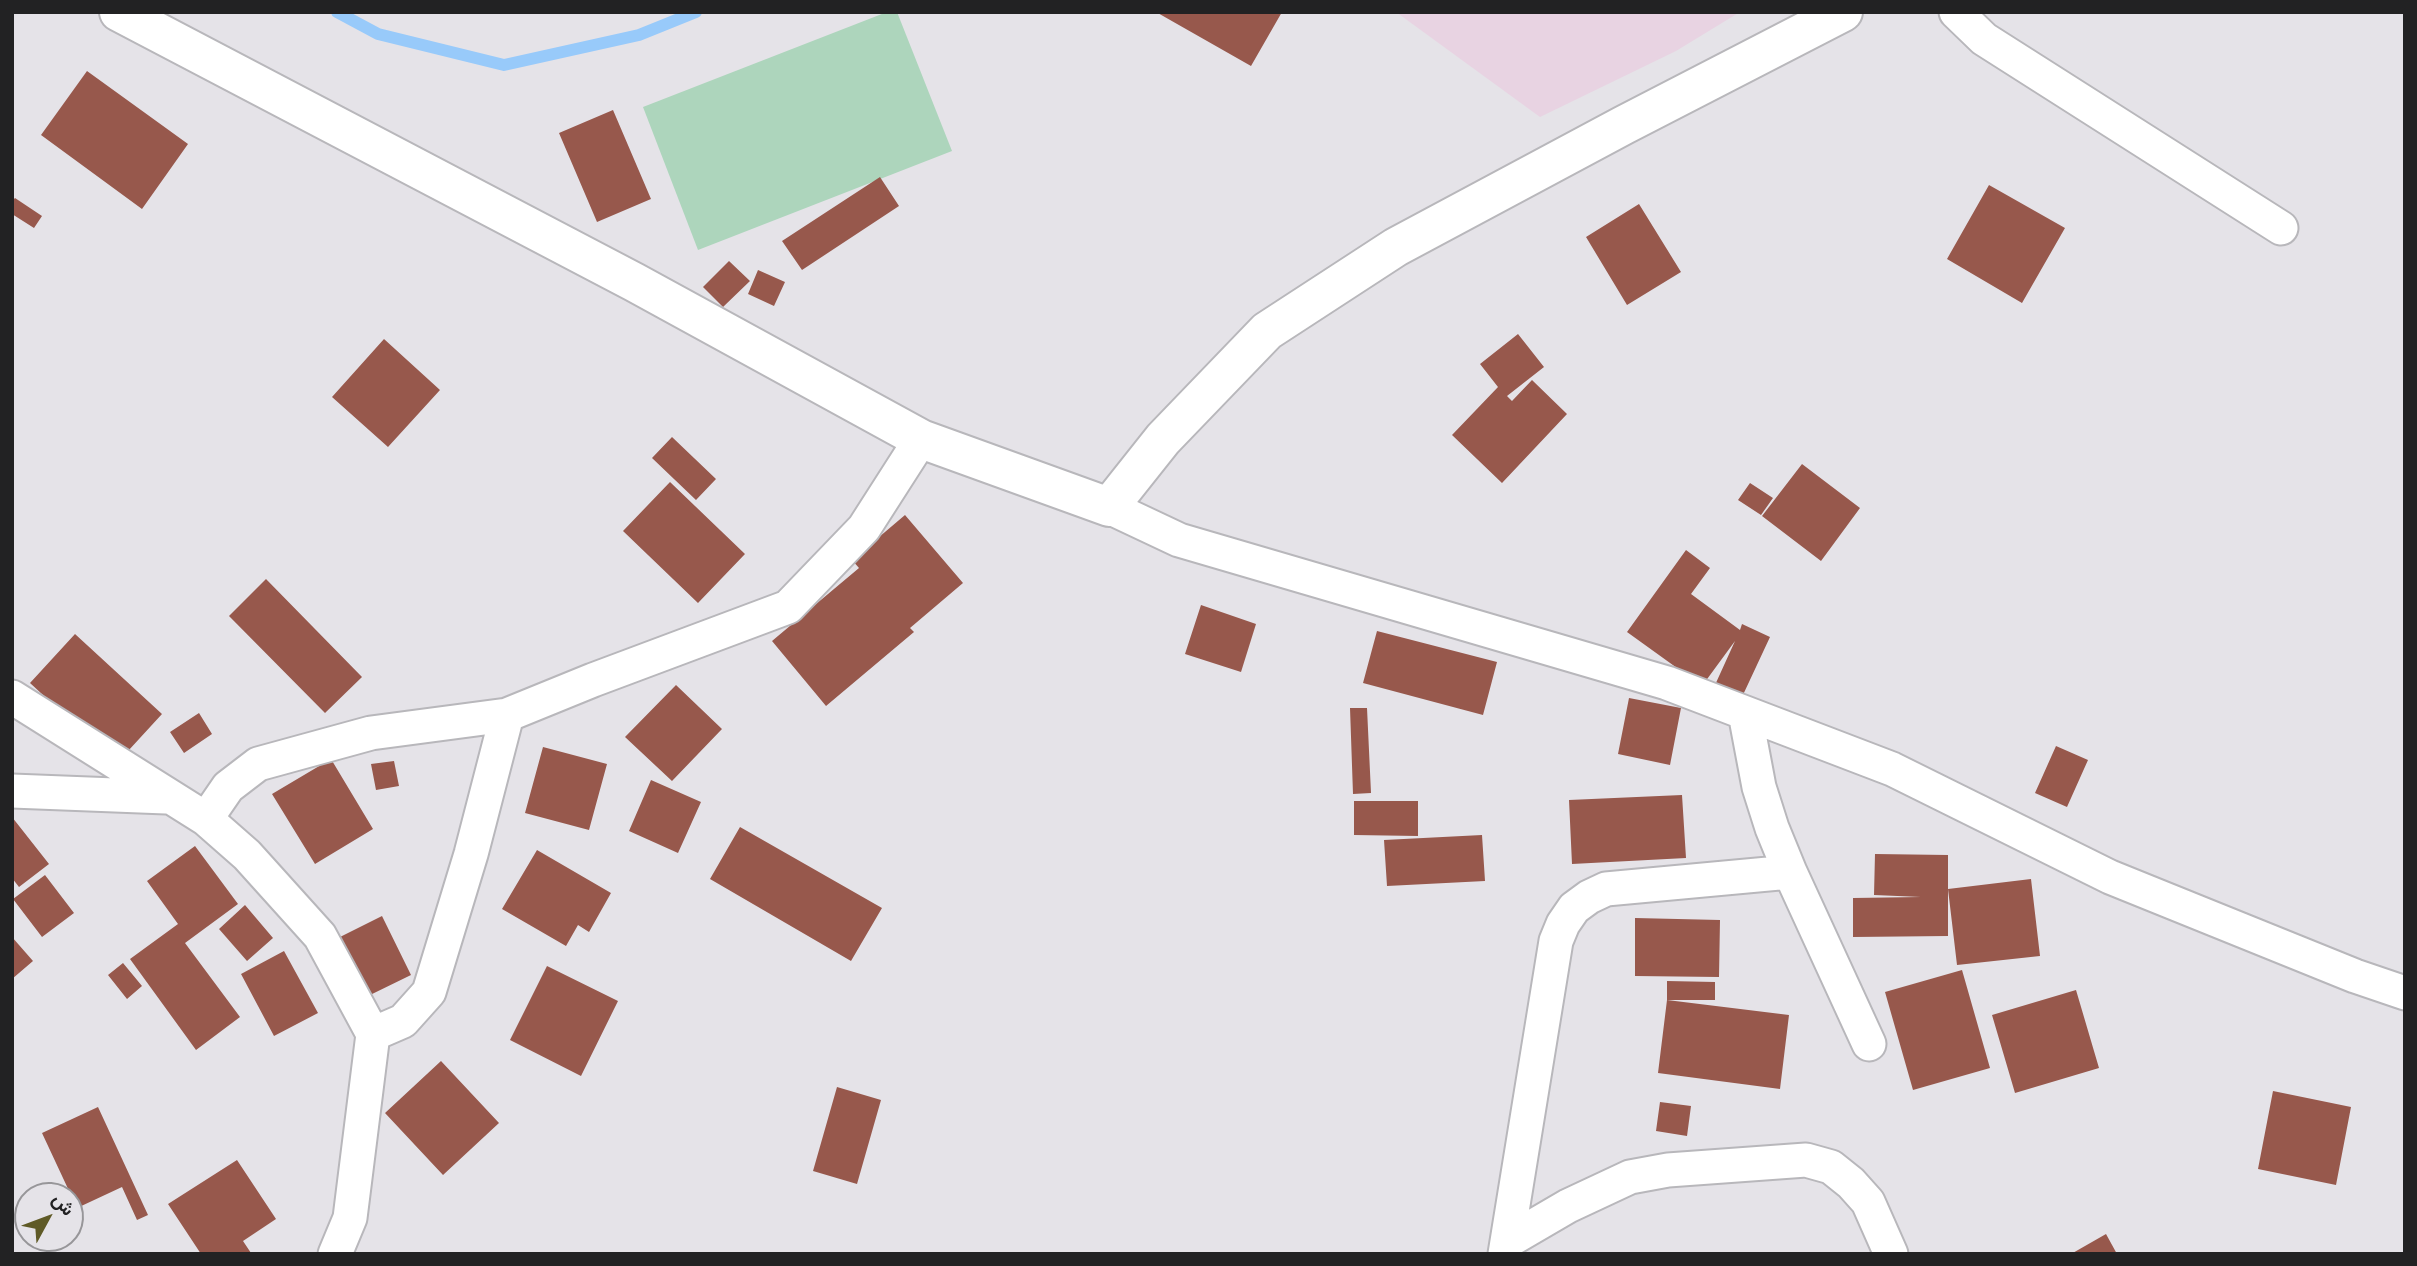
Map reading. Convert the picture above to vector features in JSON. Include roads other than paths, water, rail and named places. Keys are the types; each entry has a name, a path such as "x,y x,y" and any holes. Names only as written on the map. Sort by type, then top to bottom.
{"street":[{"path":"119,12 634,282 920,439 1109,507 1179,540 1667,683 1892,769 2110,877 2355,976 2405,993"},
{"path":"1109,507 1163,439 1267,331 1396,247 1843,12"},
{"path":"1956,12 1984,39 2281,228"},
{"path":"206,819 228,787 258,764 371,733 507,715 788,607 864,528 920,439"},
{"path":"12,697 206,819 247,855 320,936 373,1034 350,1218 335,1254"},
{"path":"1745,713 1759,787 1790,872 1869,1044"},
{"path":"373,1034 403,1020 429,992 471,854 507,715"},
{"path":"12,791 169,797"},
{"path":"1507,1247 1556,941 1574,908 1606,889 1790,872"},
{"path":"1507,1247 1568,1206 1630,1177 1668,1170 1806,1160 1831,1167 1851,1183 1868,1202 1891,1254"}],"waterway":[{"path":"337,12 378,34 504,65 639,35 696,12"}]}
